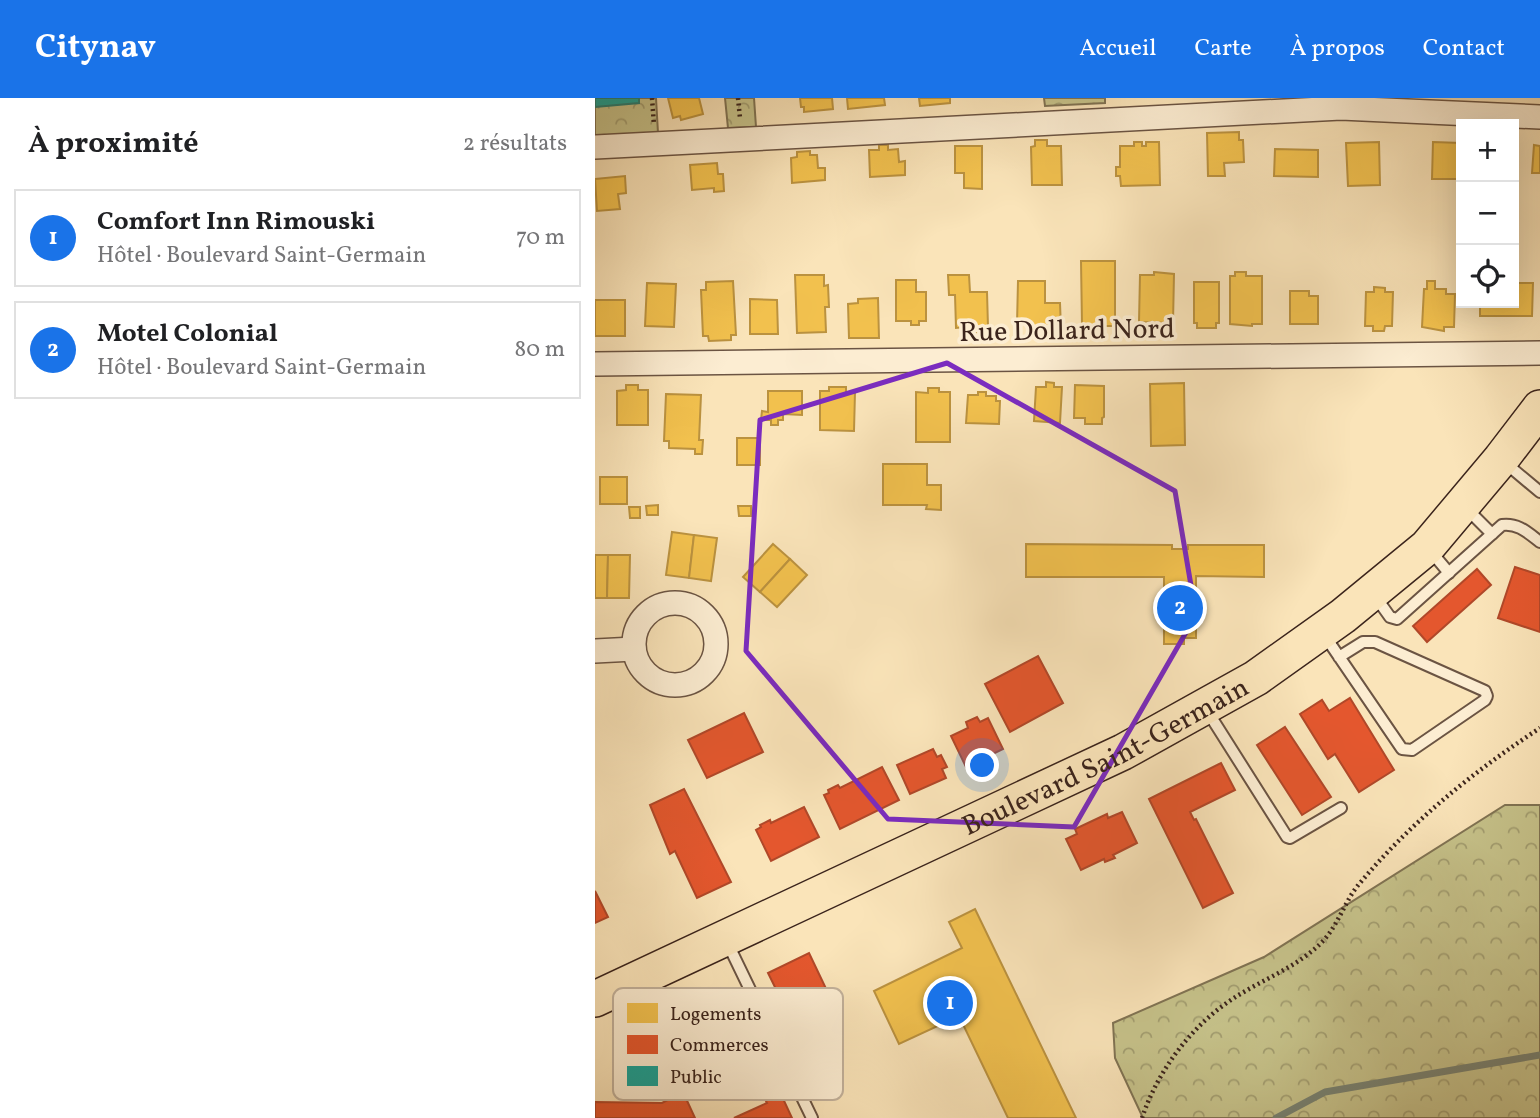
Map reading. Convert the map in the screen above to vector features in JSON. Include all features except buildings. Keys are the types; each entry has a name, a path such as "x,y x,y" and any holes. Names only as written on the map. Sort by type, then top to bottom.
{"main road":[{"name":"Boulevard Saint-Germain","path":"619,988 1123,752 1256,678 1330,644 1372,592 1438,560 1462,505 1501,460 1540,408"},
{"name":"Boulevard Saint-Germain","path":"595,999 613,991"}],"street":[{"path":"595,147 1341,103 1540,117"},
{"name":"Rue Dollard Nord","path":"595,364 1540,353"},
{"path":"595,651 634,649"}],"lane":[{"path":"1501,460 1540,492"},
{"path":"1462,505 1492,534"},
{"path":"1438,560 1492,534 1501,525 1512,524 1539,540"},
{"path":"1375,642 1485,691 1487,696 1412,751 1406,751 1330,644 1375,642"},
{"path":"1204,707 1287,837 1290,838 1341,808"},
{"path":"725,940 748,988"},
{"path":"803,1100 812,1118"}],"path":[{"path":"1142,1118 1153,1094 1193,1031 1234,998 1305,957 1324,940 1357,885 1420,818 1473,775 1540,727"}],"highlighted area":[{"path":"947,363 1175,491 1196,615 1074,827 888,819 746,651 760,420"}],"green space":[{"path":"595,98 656,98 658,133 595,136"},
{"path":"725,98 754,98 756,127 728,128"},
{"path":"1044,98 1105,98 1105,103 1045,106"},
{"path":"1505,805 1540,805 1540,1118 1143,1118 1115,1058 1113,1023 1264,957"}],"waterway":[{"path":"1276,1118 1325,1092 1540,1055"}],"place":[{"name":"Motel Colonial","path":"1180,608"},
{"name":"Comfort Inn Rimouski","path":"950,1003"}]}
